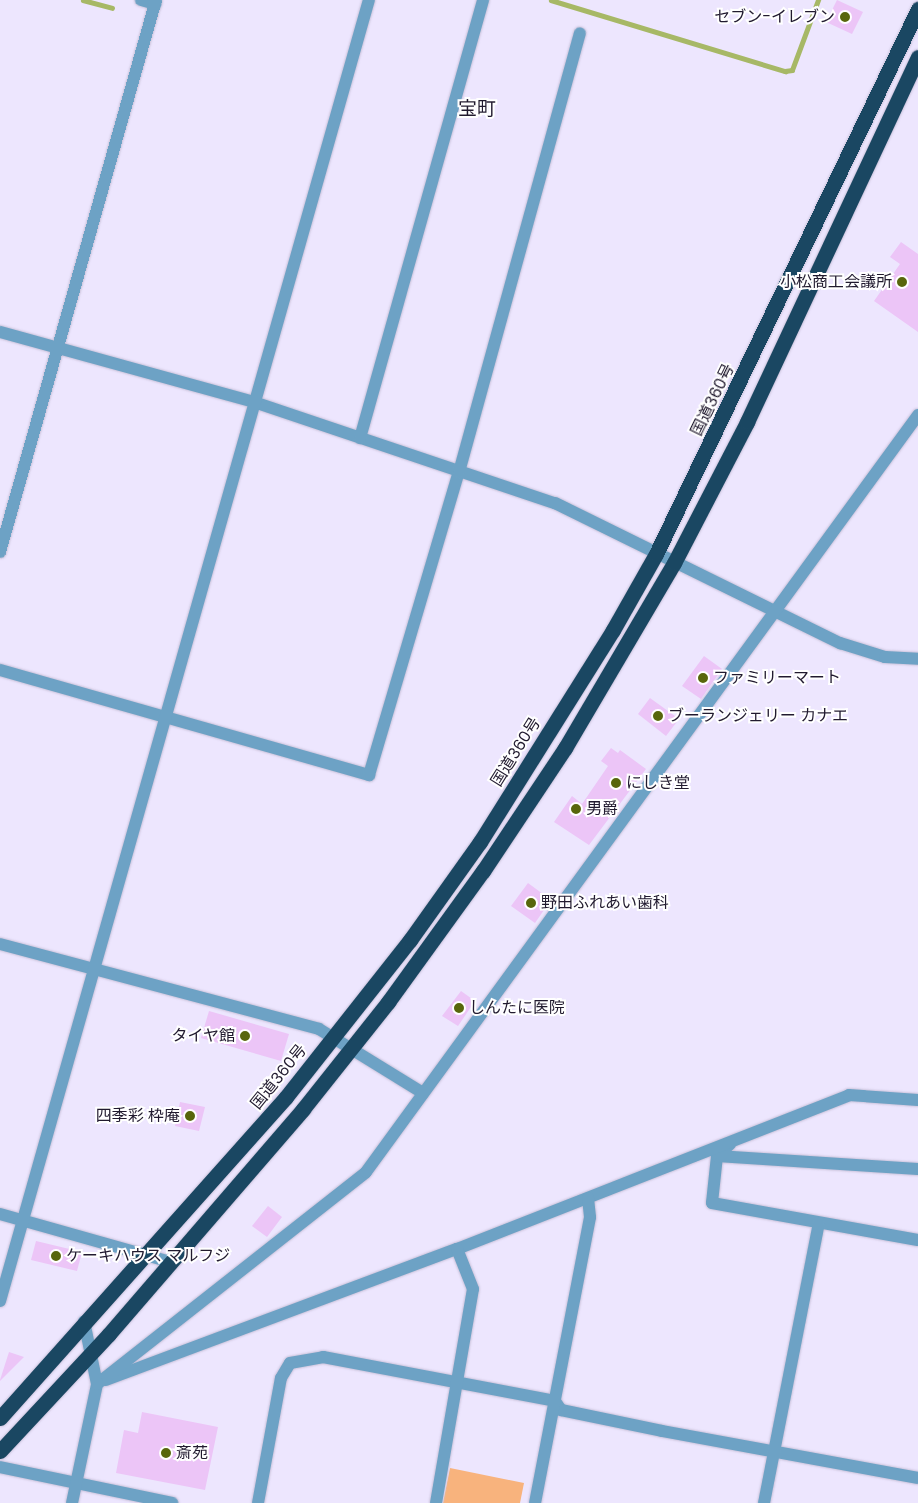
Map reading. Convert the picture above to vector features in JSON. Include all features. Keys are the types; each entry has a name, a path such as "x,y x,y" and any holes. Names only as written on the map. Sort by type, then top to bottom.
{"highway":[{"name":"国道360号","path":"0,1418 84,1321 147,1255 236,1156 335,1036 480,842 613,630 656,554 918,9"},
{"path":"0,1451 90,1354 171,1262 353,1046 483,871 580,724 674,563 747,422 918,57"}],"street":[{"path":"0,552 156,2 141,0"},
{"path":"0,1301 257,403 369,0"},
{"path":"360,438 482,0"},
{"path":"0,670 369,775 459,472 580,33"},
{"path":"0,332 257,403 555,503 772,612 861,651 918,659"},
{"path":"97,1384 366,1172 772,612 918,415"},
{"path":"0,944 319,1028 353,1046 423,1093"},
{"path":"97,1384 456,1249 735,1138 850,1095 918,1100"},
{"path":"735,1138 717,1156 712,1204 918,1240"},
{"path":"717,1156 918,1169"},
{"path":"535,1503 590,1217 588,1198"},
{"path":"0,1214 171,1262"},
{"path":"764,1503 819,1223"},
{"path":"436,1503 455,1381 473,1289 456,1249"},
{"path":"72,1503 97,1384 84,1321"},
{"path":"258,1503 281,1378 290,1363 323,1357 555,1401 561,1410 918,1478"},
{"path":"0,1467 172,1503"}],"shaded area":[{"path":"450,1468 524,1483 520,1503 443,1503"}],"building":[{"name":"セブン-イレブン","path":"837,0 863,12 852,34 826,22"},
{"name":"小松商工会議所","path":"901,242 918,254 918,332 874,301 900,264 890,257"},
{"name":"ファミリーマート","path":"704,656 722,669 701,699 682,686"},
{"name":"ブーランジェリー カナエ","path":"650,698 679,719 666,736 638,714"},
{"path":"611,748 618,753 620,750 646,769 589,845 554,822 572,796 582,804 608,766 601,761"},
{"name":"野田ふれあい歯科","path":"528,883 551,900 535,923 511,906"},
{"name":"しんたに医院","path":"461,991 475,1001 458,1026 442,1016"},
{"name":"タイヤ館","path":"209,1011 289,1034 281,1061 201,1038"},
{"name":"四季彩 枠庵","path":"180,1102 205,1107 199,1131 175,1126"},
{"path":"268,1206 282,1217 267,1237 252,1226"},
{"name":"ケーキハウス マルフジ","path":"36,1241 82,1252 77,1271 31,1260"},
{"path":"9,1352 24,1357 0,1381 0,1380"},
{"name":"斎苑","path":"142,1412 218,1427 205,1490 116,1473 124,1430 138,1433"}],"waterway":[{"path":"83,0 112,8"},
{"path":"551,0 785,71 792,70 818,0"}],"place":[{"name":"セブン-イレブン","path":"845,17"},
{"name":"小松商工会議所","path":"902,282"},
{"name":"ファミリーマート","path":"703,678"},
{"name":"ブーランジェリー カナエ","path":"658,716"},
{"name":"にしき堂","path":"616,783"},
{"name":"男爵","path":"576,809"},
{"name":"野田ふれあい歯科","path":"531,903"},
{"name":"しんたに医院","path":"459,1008"},
{"name":"タイヤ館","path":"245,1036"},
{"name":"四季彩 枠庵","path":"190,1116"},
{"name":"ケーキハウス マルフジ","path":"56,1256"},
{"name":"斎苑","path":"166,1453"}],"district":[{"name":"宝町","path":"477,109"}]}
